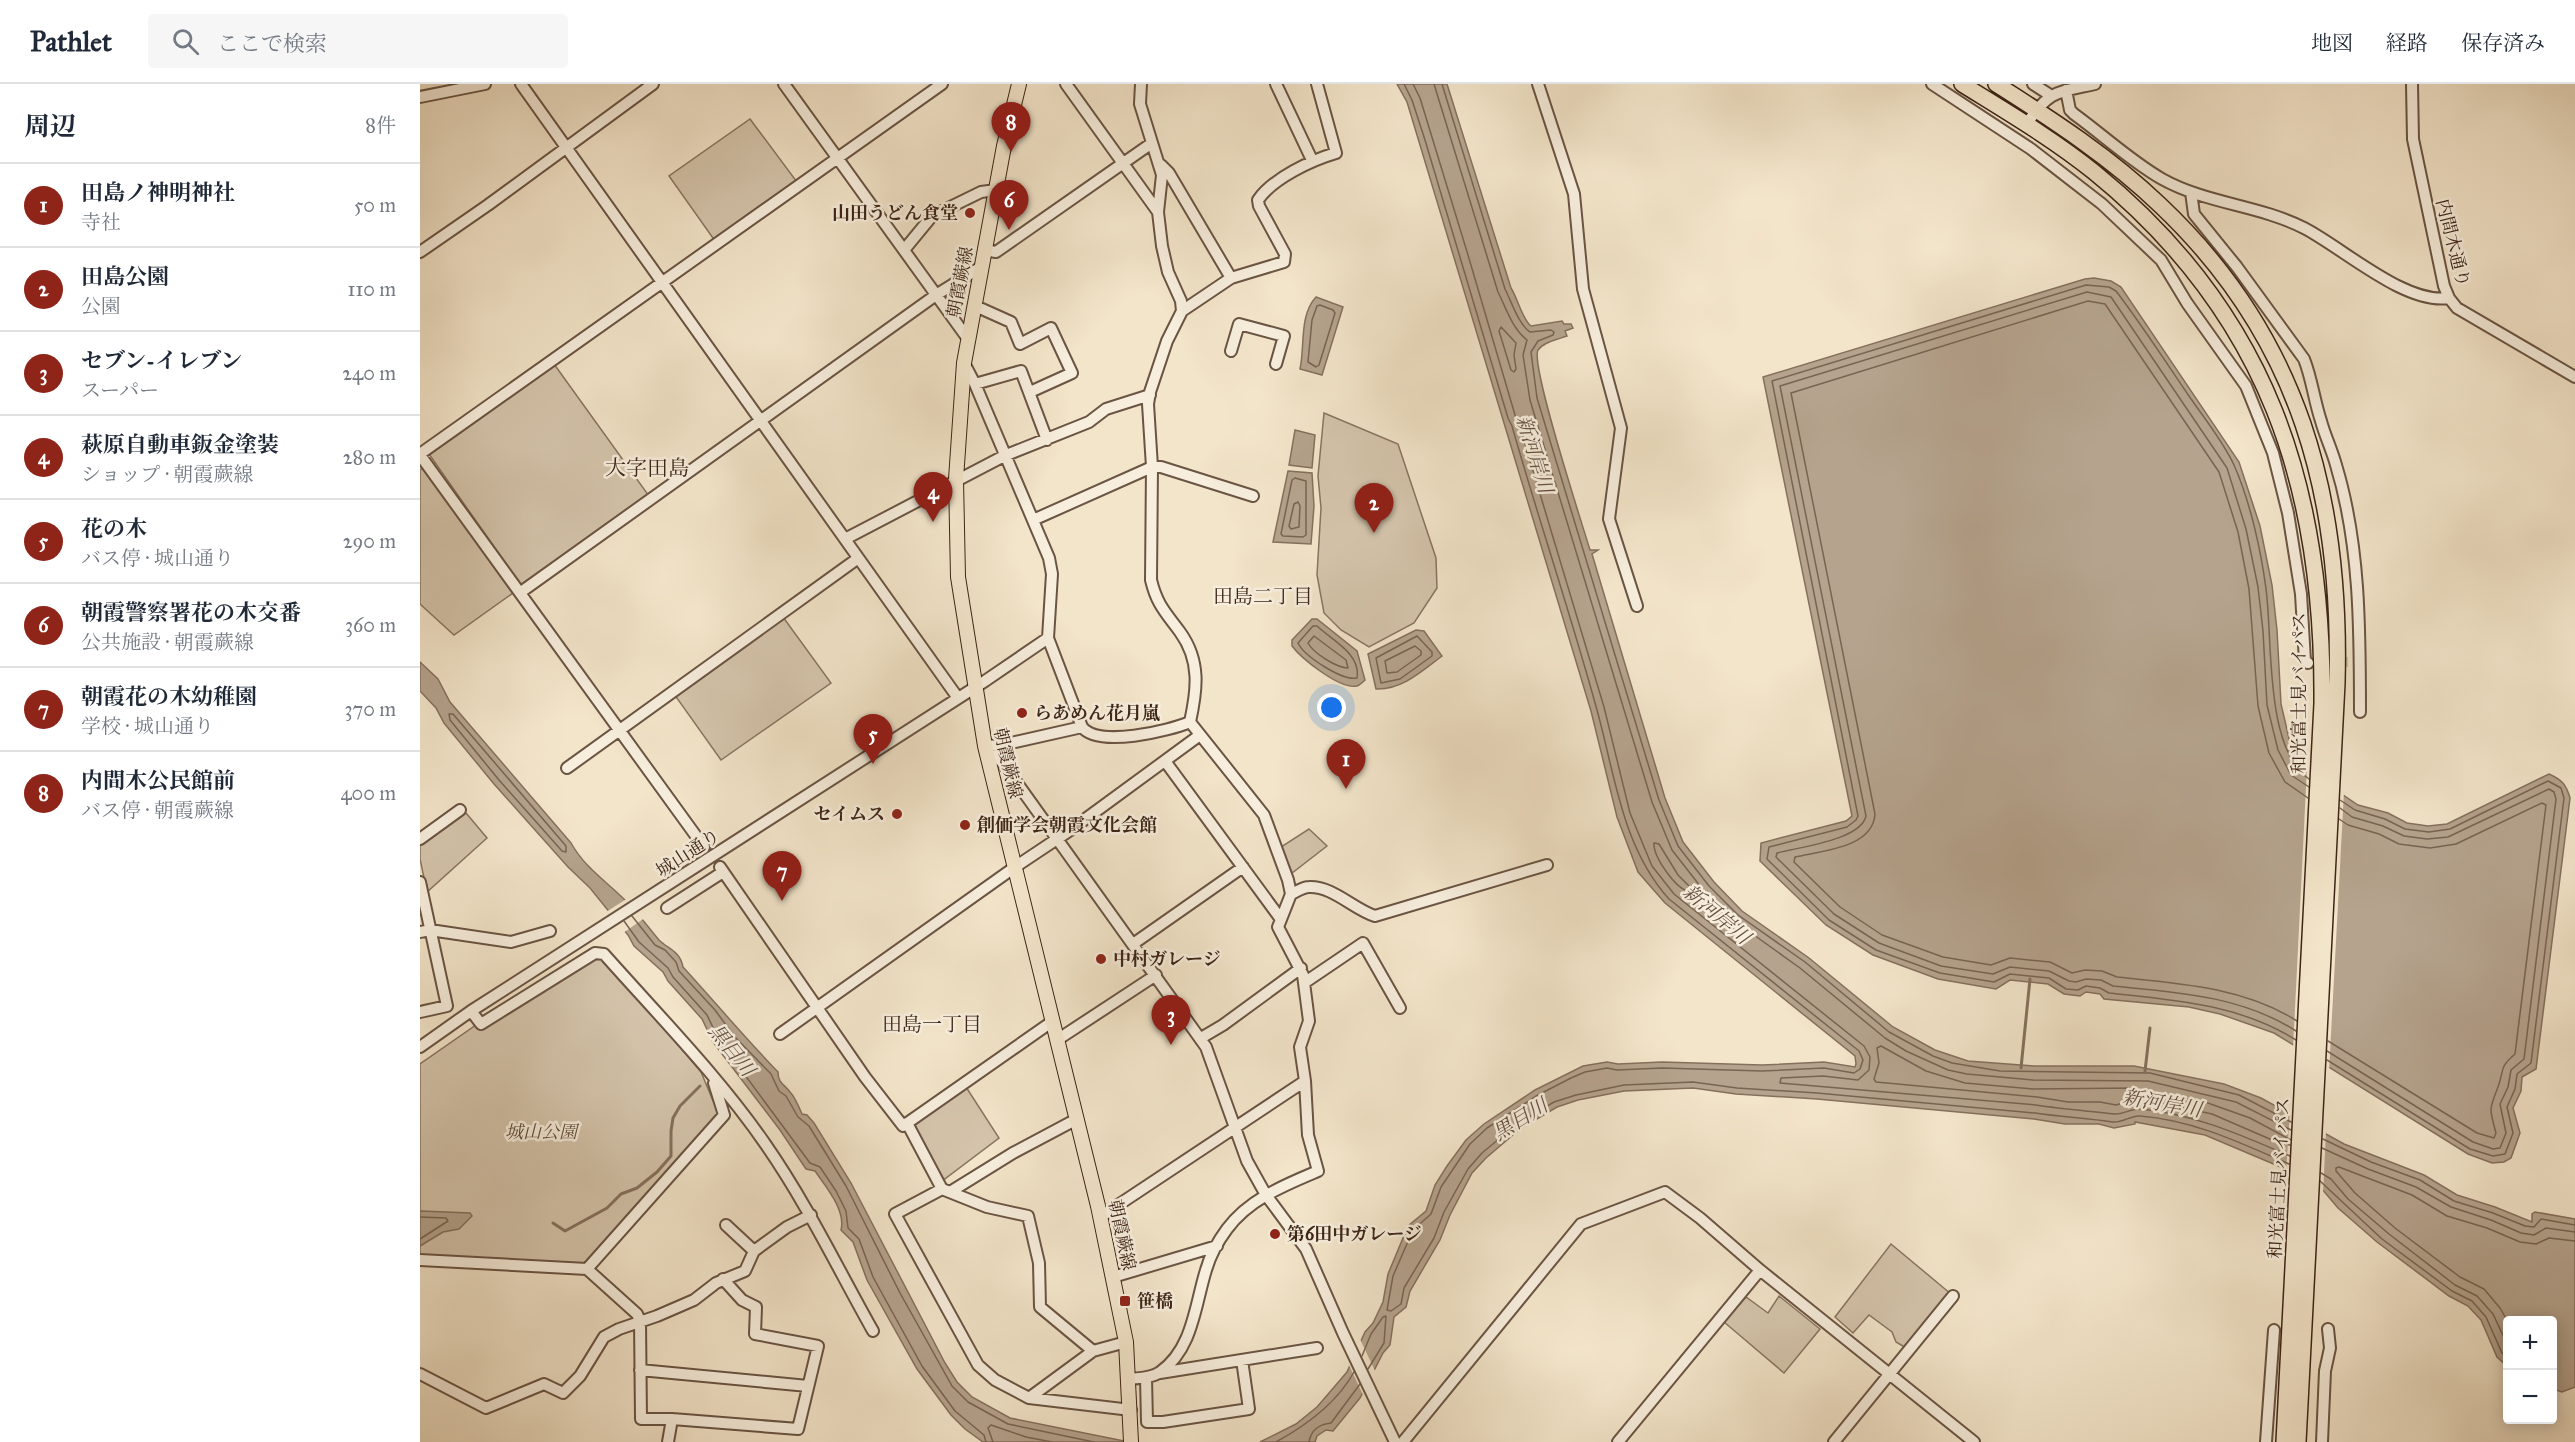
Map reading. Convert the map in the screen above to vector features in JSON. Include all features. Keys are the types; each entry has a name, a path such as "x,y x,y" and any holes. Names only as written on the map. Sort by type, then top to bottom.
{"highway":[{"name":"和光富士見バイパス","path":"1962,84 2027,124 2100,177 2174,248 2222,311 2247,352 2268,394 2300,484 2314,561 2321,656 2320,769 2284,1442"},
{"name":"和光富士見バイパス","path":"1996,84 2036,110 2138,185 2195,240 2247,310 2288,387 2316,462 2334,555 2338,635 2333,780 2298,1442"}],"main road":[{"name":"朝霞蕨線","path":"1019,84 1009,123 964,363 956,479 958,577 985,746 1077,1119 1113,1277 1126,1342 1131,1442"}],"street":[{"path":"420,97 485,84"},
{"path":"521,84 958,698"},
{"path":"420,252 653,84"},
{"path":"784,84 968,339"},
{"path":"704,847 420,454 942,84"},
{"path":"1066,84 1158,212"},
{"path":"1141,84 1140,104 1161,165 1158,212 1168,272 1181,301 1182,310"},
{"path":"1276,84 1312,160"},
{"path":"1190,722 1197,691 1196,674 1188,647 1181,633 1161,609 1151,580 1150,395 1167,341 1182,310 1231,278 1284,262 1286,254 1259,207 1258,200 1264,193 1312,160 1336,153 1317,84"},
{"path":"1538,84 1574,194 1583,289 1621,428 1609,519 1637,606"},
{"path":"1932,84 2031,149 2102,204 2161,260 2187,303 2246,386 2263,425 2285,496 2297,564 2305,661 2308,663"},
{"path":"2033,84 2050,95"},
{"path":"2027,124 2050,95 2095,84"},
{"name":"内間木通り","path":"2412,84 2413,139 2444,286 2449,298 2457,308 2575,377"},
{"path":"2066,90 2070,110 2074,114 2148,170 2190,192 2261,211 2304,228 2389,282 2436,300 2449,298"},
{"path":"984,250 996,252 1152,143"},
{"path":"1161,165 1169,173 1231,278"},
{"path":"904,250 932,216 981,192 996,190"},
{"path":"2190,192 2194,214 2237,267 2304,359 2311,376 2314,401 2336,466 2352,538 2358,606 2355,662 2360,712"},
{"path":"521,592 936,295 981,267"},
{"path":"974,308 982,309 1011,322 1020,345 1051,328 1072,373 1030,392"},
{"path":"1231,351 1239,324 1284,336 1276,364"},
{"path":"964,363 1048,558 1052,574 1048,638 1083,727 1087,733 1095,736 1121,736 1149,734 1190,722"},
{"path":"975,384 1021,371 1047,440"},
{"path":"845,539 949,485 956,479 1004,456 1089,422 1106,410 1150,395"},
{"path":"1033,520 1152,467 1161,467 1253,496"},
{"path":"567,768 857,559"},
{"name":"城山通り","path":"420,1047 471,1011 975,688 1048,638"},
{"path":"1159,1373 1177,1356 1186,1340 1206,1268 1216,1246 1234,1220 1266,1195 1318,1171 1308,1135 1305,1081 1300,1047 1309,1021 1304,983 1300,968 1278,927 1290,894 1288,880 1264,815 1190,722"},
{"path":"985,746 1002,746 1083,727"},
{"path":"780,1034 1058,839 1200,735"},
{"path":"985,746 1002,762 1201,1038 1210,1054 1247,1161 1266,1195 1306,1249 1395,1442"},
{"path":"1165,760 1280,918"},
{"path":"420,839 460,810"},
{"path":"1290,894 1307,886 1328,890 1360,911 1375,916 1547,866"},
{"path":"1133,944 1243,867"},
{"path":"667,908 721,870 903,1126 1053,1021"},
{"path":"420,882 425,931 447,1006 420,1012"},
{"path":"425,931 511,942 550,931"},
{"path":"1304,983 1363,943 1400,1008"},
{"path":"471,1011 481,1024 595,953 604,954 756,1130 811,1215 873,1331"},
{"path":"1201,1038 1223,1025 1300,968"},
{"path":"1057,1040 1156,975"},
{"path":"587,1269 724,1115 713,1079"},
{"path":"1100,1217 1305,1081"},
{"path":"1077,1119 946,1191 895,1214 978,1365 995,1380 1029,1398 1131,1415"},
{"path":"908,1123 946,1191 987,1207 1028,1216 1039,1263 1040,1307 1093,1351"},
{"path":"1402,1442 1581,1224 1665,1192 1700,1218 1760,1270 1974,1442"},
{"path":"420,1374 486,1408 544,1384 563,1393 580,1376 604,1337 694,1300 723,1279 745,1271 754,1251 787,1227 811,1215"},
{"path":"726,1225 754,1251"},
{"path":"1113,1277 1216,1246"},
{"path":"420,1260 587,1269 637,1314 640,1321 641,1419 798,1428 818,1346 755,1334 756,1307 742,1300 723,1279"},
{"path":"1618,1442 1760,1270"},
{"path":"1834,1442 1953,1296"},
{"path":"2322,1442 2325,1371 2330,1348 2328,1329"},
{"path":"2266,1442 2274,1330"},
{"path":"1029,1398 1093,1351 1126,1342"},
{"path":"1129,1379 1317,1348"},
{"path":"1146,1378 1148,1422 1163,1422 1249,1409 1242,1360"},
{"path":"639,1370 808,1386"},
{"path":"668,1442 672,1419"}],"green space":[{"path":"750,119 797,182 715,241 669,176"},
{"path":"554,364 649,496 521,585 429,454"},
{"path":"1324,413 1398,444 1436,558 1437,588 1414,623 1369,647 1341,630 1324,613 1317,575 1321,508 1318,476"},
{"path":"424,467 513,593 454,635 420,604 420,470"},
{"path":"783,617 831,683 721,760 674,694"},
{"path":"466,813 487,838 427,892 420,859 420,846"},
{"path":"1309,829 1327,846 1292,873 1281,847"},
{"name":"城山公園","path":"595,956 604,957 701,1072 719,1115 584,1266 420,1256 420,1064 476,1025 480,1029"},
{"path":"966,1087 999,1138 942,1181 915,1125"},
{"path":"1891,1244 1951,1294 1906,1348 1896,1342 1892,1332 1869,1315 1853,1333 1835,1317"},
{"path":"1779,1296 1820,1329 1784,1373 1724,1322 1746,1297 1768,1313"}],"water":[{"path":"1397,84 1447,84 1511,288 1525,319 1531,326 1562,321 1564,324 1571,324 1573,328 1565,331 1567,336 1547,343 1538,350 1538,362 1549,413 1590,550 1598,550 1592,554 1665,798 1683,842 1714,882 1742,911 1809,958 1893,1027 1935,1050 1968,1061 2034,1066 2134,1066 2224,1084 2261,1098 2344,1144 2424,1175 2457,1195 2532,1222 2532,1214 2535,1212 2575,1219 2575,1387 2562,1392 2557,1390 2557,1316 2503,1316 2503,1362 2497,1357 2481,1320 2468,1306 2449,1296 2377,1242 2338,1208 2322,1189 2290,1171 2205,1135 2135,1122 2135,1124 2114,1128 2099,1124 2065,1124 2034,1119 1736,1094 1693,1088 1624,1091 1578,1100 1557,1107 1520,1129 1472,1173 1440,1240 1410,1291 1406,1307 1394,1317 1390,1345 1383,1353 1360,1398 1333,1431 1326,1430 1317,1436 1315,1442 1260,1442 1296,1424 1317,1407 1347,1372 1365,1332 1373,1323 1383,1302 1388,1274 1408,1226 1426,1211 1435,1185 1447,1166 1466,1140 1484,1124 1535,1090 1583,1066 1607,1062 1762,1065 1824,1062 1855,1067 1856,1064 1855,1056 1665,903 1638,872 1617,817 1591,711 1407,102"},
{"path":"2094,278 2111,281 2121,287 2239,462 2260,526 2272,585 2281,704 2291,747 2302,767 2358,805 2388,813 2407,823 2428,826 2447,824 2549,774 2567,789 2570,798 2536,1069 2522,1077 2521,1091 2513,1108 2520,1133 2511,1158 2504,1162 2492,1163 2468,1154 2274,1033 2220,1014 2189,1007 2104,999 2100,994 2086,992 2080,996 2064,994 2048,984 2010,980 1996,989 1938,979 1873,955 1826,925 1760,861 1761,843 1846,821 1852,816 1763,377"},
{"path":"1316,297 1343,307 1322,375 1300,369 1307,313"},
{"path":"1295,430 1315,435 1312,468 1289,465"},
{"path":"1288,471 1312,473 1314,506 1311,544 1273,542"},
{"path":"1312,619 1317,619 1357,651 1365,680 1357,686 1341,683 1312,665 1292,646 1292,640"},
{"path":"1416,630 1424,631 1442,656 1403,683 1376,689 1368,654"},
{"name":"黒目川","path":"420,662 438,679 450,702 583,860 630,906 659,940 679,957 683,967 778,1072 780,1081 794,1097 802,1114 807,1115 814,1123 851,1183 957,1382 972,1397 1010,1418 1129,1442 983,1442 951,1415 917,1369 867,1280 853,1242 841,1230 842,1222 838,1207 815,1171 806,1169 780,1130 713,1042 702,1019 668,981 663,972 634,946 628,935 590,888 568,867 494,784 444,723 436,708 420,691"},
{"path":"420,1211 470,1213 472,1216 459,1229 443,1232 420,1246"}],"pier":[{"path":"2307,767 2344,792 2329,1072 2293,1049"},
{"path":"628,898 646,917 623,933 606,912"},
{"path":"2290,1110 2326,1131 2323,1195 2286,1173"},
{"path":"1360,1339 1376,1373 1364,1397 1348,1363"}],"waterway":[{"path":"2021,1068 2030,979"},
{"path":"2145,1071 2150,1028"},
{"path":"553,1223 565,1231 607,1208 621,1194 637,1188 657,1172 671,1156 673,1118 680,1106 700,1086"}],"tunnel":[{"path":"2308,663 2349,662"}],"place":[{"name":"内間木公民館前","path":"1011,152"},
{"name":"山田うどん食堂","path":"970,213"},
{"name":"朝霞警察署花の木交番","path":"1009,230"},
{"name":"萩原自動車鈑金塗装","path":"933,522"},
{"name":"田島公園","path":"1374,533"},
{"name":"らあめん花月嵐","path":"1022,713"},
{"name":"花の木","path":"873,764"},
{"name":"田島ノ神明神社","path":"1346,789"},
{"name":"セイムス","path":"897,814"},
{"name":"創価学会朝霞文化会館","path":"965,825"},
{"name":"朝霞花の木幼稚園","path":"782,901"},
{"name":"中村ガレージ","path":"1101,959"},
{"name":"セブン-イレブン","path":"1171,1045"},
{"name":"第6田中ガレージ","path":"1275,1234"},
{"name":"笹橋","path":"1125,1301"}],"district":[{"name":"大字田島","path":"647,468"},
{"name":"田島二丁目","path":"1263,596"},
{"name":"田島一丁目","path":"932,1024"}],"water label":[{"name":"新河岸川","path":"1535,454"},
{"name":"新河岸川","path":"1717,914"},
{"name":"新河岸川","path":"2162,1103"}]}
